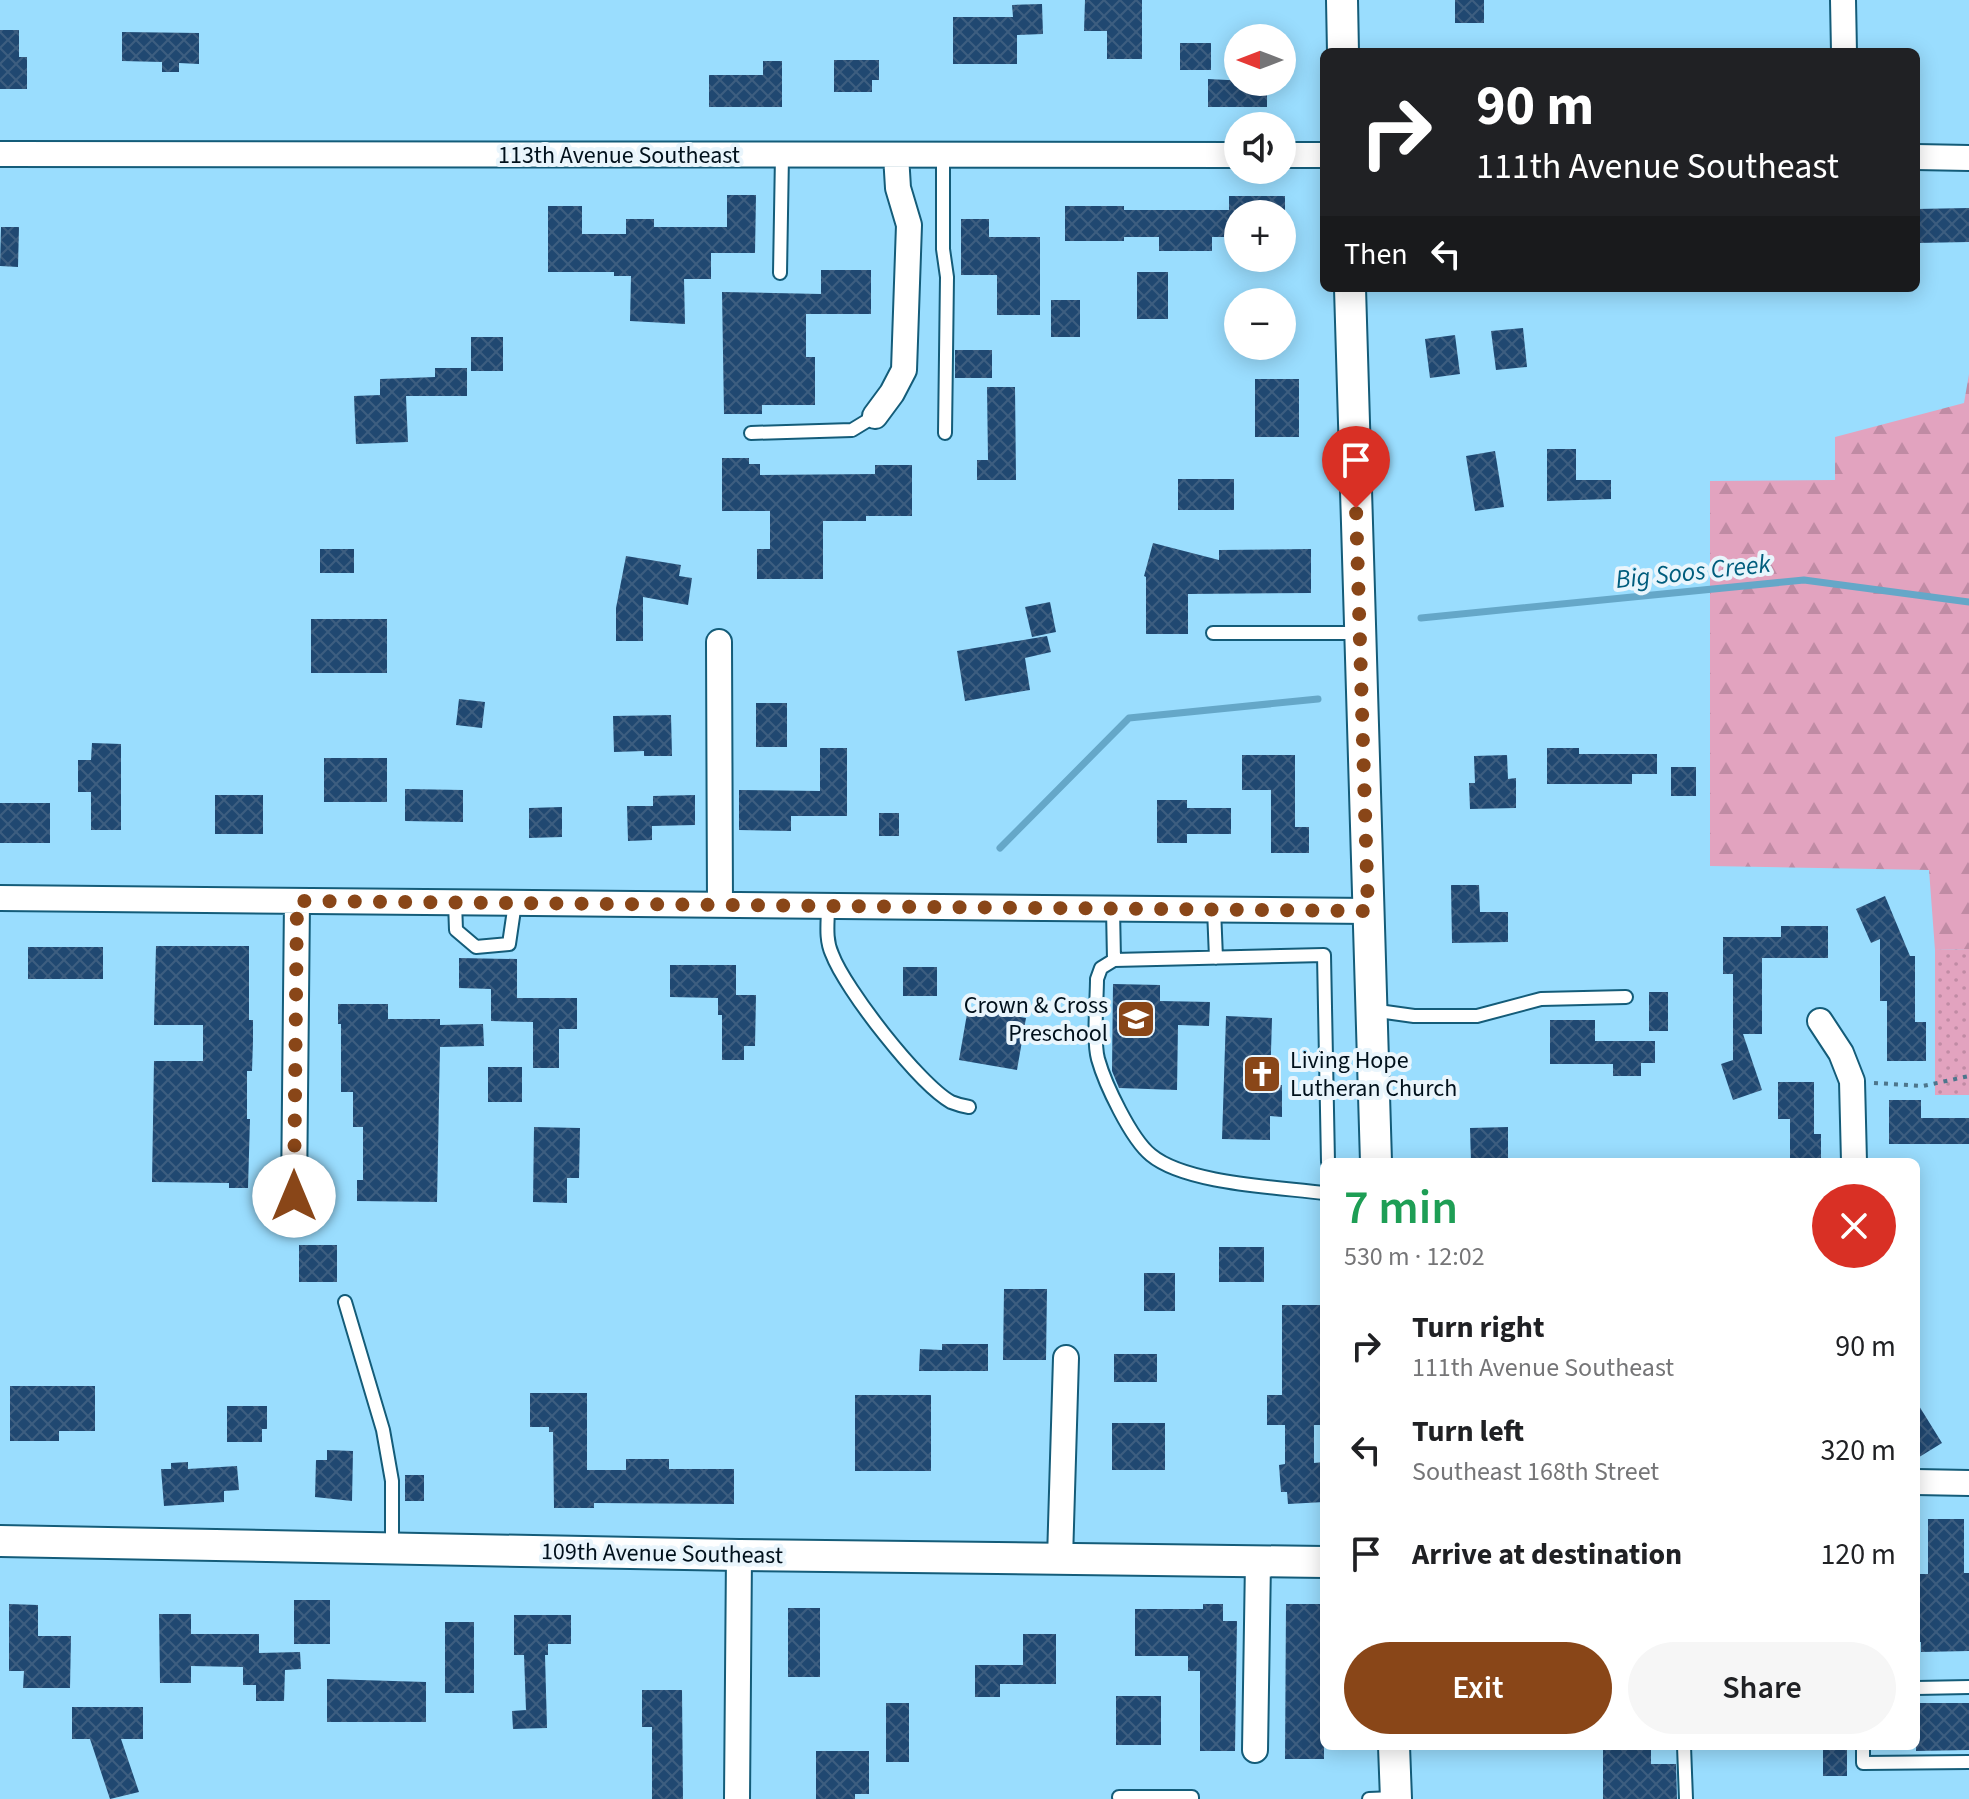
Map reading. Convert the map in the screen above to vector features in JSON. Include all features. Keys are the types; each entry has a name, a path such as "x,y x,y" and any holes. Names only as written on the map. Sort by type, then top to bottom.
{"street":[{"path":"1342,0 1343,48"},
{"path":"1843,0 1844,48"},
{"name":"113th Avenue Southeast","path":"0,154 1224,155"},
{"path":"875,416 904,370 909,225 898,188 896,155"},
{"path":"1296,155 1320,155"},
{"path":"1920,157 1969,158"},
{"path":"1350,292 1376,1158"},
{"path":"719,642 720,905"},
{"path":"0,898 1368,911"},
{"path":"294,1196 297,901"},
{"path":"1820,1021 1841,1053 1852,1081 1854,1158"},
{"path":"1060,1559 1066,1358"},
{"path":"1920,1482 1969,1483"},
{"name":"109th Avenue Southeast","path":"0,1541 1320,1562"},
{"path":"737,1799 739,1555"},
{"path":"1255,1750 1258,1561"},
{"path":"1387,1798 1393,1750"}],"lane":[{"path":"780,273 782,155"},
{"path":"943,155 943,249 947,277 945,433"},
{"path":"751,433 852,430 875,416"},
{"path":"1213,633 1360,633"},
{"path":"455,902 456,930 476,947 509,944 515,903"},
{"path":"828,906 827,938 832,955 854,994 884,1034 927,1082 952,1102 969,1107"},
{"path":"1113,909 1114,960"},
{"path":"1214,909 1216,958"},
{"path":"1320,1192 1199,1176 1171,1167 1150,1155 1126,1124 1097,1057 1097,979 1101,968 1114,960 1324,955 1328,1158"},
{"path":"1371,1010 1414,1016 1477,1016 1541,999 1626,997"},
{"path":"345,1302 383,1430 392,1481 392,1548"},
{"path":"1920,1688 1969,1687"},
{"path":"1684,1750 1686,1799"},
{"path":"1863,1750 1863,1763 1969,1762"},
{"path":"1119,1797 1192,1799"}],"path":[{"path":"1852,1081 1923,1086 1969,1076"}],"green space":[{"path":"1969,374 1969,949 1935,950 1929,870 1710,866 1710,481 1835,480 1835,437 1964,403"},
{"path":"1969,949 1969,1095 1935,1095 1935,950"}],"building":[{"path":"1085,0 1142,0 1142,59 1107,59 1107,31 1084,31"},
{"path":"1455,0 1484,0 1484,23 1455,23"},
{"path":"1042,4 1043,34 1017,35 1017,64 953,64 953,17 1013,17 1012,5"},
{"path":"0,30 19,30 19,57 27,57 27,89 0,89"},
{"path":"122,32 199,33 199,64 179,63 179,72 162,72 162,62 122,61"},
{"path":"1180,43 1211,43 1211,70 1180,70"},
{"path":"834,60 879,60 879,80 872,80 872,92 834,92"},
{"path":"763,61 782,61 782,107 709,107 709,75 763,75"},
{"path":"1208,79 1224,80 1224,96 1267,96 1267,107 1208,107"},
{"path":"727,195 756,195 755,253 711,253 711,279 684,279 685,324 630,321 631,276 614,276 614,272 548,272 548,206 582,206 582,234 626,234 626,219 654,219 654,227 727,227"},
{"path":"1229,196 1285,196 1285,200 1229,200"},
{"path":"1065,206 1124,206 1124,210 1224,210 1224,237 1212,237 1212,251 1159,251 1159,237 1124,237 1124,241 1065,241"},
{"path":"1969,208 1969,242 1920,243 1920,209"},
{"path":"961,219 989,219 989,237 1040,237 1040,315 997,315 997,275 961,275"},
{"path":"1,227 19,227 18,267 0,266"},
{"path":"821,270 871,270 871,314 806,314 806,357 815,357 815,405 762,405 762,414 724,414 722,292 821,294"},
{"path":"1137,272 1168,272 1168,319 1137,319"},
{"path":"1051,300 1080,300 1080,337 1051,337"},
{"path":"1523,328 1527,367 1496,370 1491,331"},
{"path":"1455,335 1460,374 1430,378 1425,339"},
{"path":"471,337 503,337 503,371 471,371"},
{"path":"955,350 992,350 992,378 955,378"},
{"path":"435,368 467,368 467,396 406,396 408,442 356,444 354,396 380,395 380,379 435,377"},
{"path":"1255,379 1299,379 1299,437 1255,437"},
{"path":"987,387 1015,387 1016,480 977,480 977,460 988,460"},
{"path":"1547,449 1576,449 1576,480 1611,480 1611,499 1547,501"},
{"path":"1495,451 1504,507 1475,511 1466,456"},
{"path":"722,458 749,458 749,464 760,464 760,475 875,474 875,465 912,465 912,516 866,516 866,521 823,521 823,579 757,579 757,549 770,549 770,511 722,511"},
{"path":"1178,479 1234,479 1234,510 1178,510"},
{"path":"1153,543 1219,560 1219,550 1311,549 1311,593 1188,594 1188,634 1146,634 1144,576"},
{"path":"320,549 354,549 354,573 320,573"},
{"path":"626,556 681,565 679,576 692,578 688,605 643,597 643,641 616,641 616,608"},
{"path":"1050,602 1056,632 1032,637 1025,607"},
{"path":"311,619 387,619 387,673 311,673"},
{"path":"1047,636 1051,652 1025,658 1030,690 965,701 957,651"},
{"path":"459,699 485,702 482,728 456,725"},
{"path":"756,703 787,703 787,747 756,747"},
{"path":"671,715 672,756 644,756 644,751 614,752 613,716"},
{"path":"92,743 121,744 121,830 91,830 91,792 78,792 78,760 91,760"},
{"path":"820,748 847,748 847,816 791,816 791,831 739,830 739,790 820,791"},
{"path":"1547,748 1579,748 1579,754 1657,754 1657,774 1632,774 1632,784 1547,784"},
{"path":"1242,755 1295,755 1295,827 1309,827 1309,853 1271,853 1271,790 1242,790"},
{"path":"1507,755 1508,779 1516,778 1516,808 1470,809 1469,783 1475,783 1474,756"},
{"path":"324,758 387,758 387,802 324,802"},
{"path":"1671,767 1696,767 1696,796 1671,796"},
{"path":"405,789 463,790 463,822 405,821"},
{"path":"215,795 263,795 263,834 215,834"},
{"path":"695,795 695,825 652,826 652,840 628,841 627,806 653,806 653,796"},
{"path":"1157,800 1187,800 1187,808 1231,808 1231,834 1187,834 1187,843 1157,843"},
{"path":"0,803 50,803 50,843 0,843"},
{"path":"562,807 562,837 529,838 529,808"},
{"path":"879,813 899,813 899,836 879,836"},
{"path":"1451,885 1479,885 1480,912 1508,912 1508,942 1452,943"},
{"path":"1885,896 1910,956 1915,956 1915,1022 1926,1022 1926,1061 1887,1061 1887,1001 1880,1001 1880,939 1871,943 1856,909"},
{"path":"1781,926 1828,926 1828,958 1762,958 1762,1034 1743,1034 1762,1090 1733,1100 1721,1064 1733,1060 1733,974 1723,974 1723,937 1781,937"},
{"path":"156,946 249,946 249,1020 253,1020 253,1041 252,1071 247,1071 247,1119 250,1119 248,1188 229,1188 229,1183 152,1182 154,1061 203,1061 203,1025 154,1025"},
{"path":"28,947 103,947 103,979 28,979"},
{"path":"459,958 517,959 517,998 577,998 577,1029 559,1029 559,1068 533,1068 533,1022 491,1021 491,989 459,988"},
{"path":"670,965 736,965 736,995 756,995 755,1046 744,1046 744,1060 722,1060 722,1015 718,1015 718,998 670,997"},
{"path":"903,967 937,967 937,996 903,996"},
{"path":"1113,984 1160,985 1160,1001 1210,1002 1209,1026 1178,1025 1177,1090 1119,1088 1112,1071"},
{"path":"1649,992 1668,992 1668,1031 1649,1031"},
{"path":"338,1004 388,1004 388,1019 440,1019 440,1025 483,1024 484,1046 440,1047 437,1202 357,1201 357,1180 363,1180 363,1127 353,1127 353,1092 341,1092"},
{"path":"968,1008 1026,1018 1017,1070 959,1060"},
{"path":"1226,1016 1272,1018 1270,1085 1282,1085 1282,1117 1270,1116 1270,1140 1222,1139"},
{"path":"1550,1020 1595,1020 1595,1041 1655,1041 1655,1063 1641,1063 1641,1076 1613,1076 1613,1064 1550,1064"},
{"path":"488,1067 522,1067 522,1102 488,1102"},
{"path":"1778,1082 1814,1082 1814,1134 1821,1134 1821,1158 1790,1158 1790,1119 1778,1119"},
{"path":"1889,1100 1921,1100 1921,1118 1969,1118 1969,1144 1889,1144"},
{"path":"534,1127 580,1128 579,1178 567,1178 567,1203 533,1202"},
{"path":"1508,1127 1508,1158 1471,1158 1470,1128"},
{"path":"299,1245 337,1245 337,1282 299,1282"},
{"path":"1219,1247 1264,1247 1264,1282 1219,1282"},
{"path":"1144,1273 1175,1273 1175,1311 1144,1311"},
{"path":"1004,1289 1047,1289 1046,1360 1003,1360"},
{"path":"1282,1305 1320,1305 1320,1425 1314,1425 1314,1463 1320,1462 1320,1502 1288,1504 1287,1492 1281,1492 1279,1465 1285,1464 1285,1425 1267,1425 1267,1395 1282,1395"},
{"path":"942,1344 988,1344 988,1371 919,1371 920,1349 942,1350"},
{"path":"1114,1354 1157,1354 1157,1382 1114,1382"},
{"path":"10,1386 95,1386 95,1431 59,1431 59,1441 10,1441"},
{"path":"530,1393 587,1393 587,1470 626,1470 626,1459 669,1459 669,1469 734,1469 734,1504 594,1503 594,1508 554,1508 553,1432 549,1432 549,1427 530,1427"},
{"path":"855,1395 931,1395 931,1471 855,1471"},
{"path":"227,1406 267,1406 267,1429 262,1429 262,1442 227,1442"},
{"path":"1920,1407 1942,1443 1920,1457"},
{"path":"1112,1423 1165,1423 1165,1470 1112,1470"},
{"path":"327,1450 353,1451 352,1501 315,1497 316,1460 327,1460"},
{"path":"188,1462 188,1469 237,1466 239,1490 224,1491 224,1502 164,1506 161,1469 171,1469 171,1463"},
{"path":"405,1475 424,1475 424,1501 405,1501"},
{"path":"1928,1519 1964,1519 1964,1573 1969,1573 1969,1651 1921,1652 1920,1574 1928,1574"},
{"path":"294,1600 330,1600 330,1644 294,1644"},
{"path":"9,1604 38,1605 38,1636 71,1636 70,1688 23,1688 24,1671 9,1671"},
{"path":"1203,1604 1223,1604 1223,1621 1237,1621 1235,1751 1200,1751 1200,1671 1188,1671 1188,1656 1135,1656 1135,1609 1203,1609"},
{"path":"1286,1604 1320,1604 1320,1750 1324,1750 1324,1759 1285,1759"},
{"path":"788,1608 820,1608 820,1677 788,1677"},
{"path":"159,1614 191,1614 191,1634 259,1634 259,1653 300,1652 301,1669 285,1670 284,1701 256,1701 256,1685 243,1685 243,1667 191,1666 191,1683 160,1683"},
{"path":"514,1615 571,1615 571,1644 548,1644 548,1655 545,1655 547,1728 513,1729 512,1711 526,1710 524,1655 514,1655"},
{"path":"445,1622 474,1622 474,1693 445,1693"},
{"path":"1023,1634 1056,1634 1056,1684 1000,1684 1000,1697 975,1697 975,1665 1023,1665"},
{"path":"327,1679 426,1682 426,1722 327,1722"},
{"path":"642,1690 682,1690 683,1799 652,1799 652,1727 642,1727"},
{"path":"1116,1696 1161,1696 1161,1745 1116,1745"},
{"path":"886,1703 909,1703 909,1762 886,1762"},
{"path":"1920,1703 1969,1703 1969,1750 1916,1751 1920,1750"},
{"path":"72,1707 143,1707 143,1739 121,1739 139,1792 110,1799 90,1739 72,1739"},
{"path":"1603,1750 1651,1750 1651,1764 1676,1764 1677,1799 1603,1799"},
{"path":"1823,1750 1847,1750 1847,1776 1823,1776"},
{"path":"816,1751 869,1751 869,1794 855,1794 855,1799 816,1799"}],"waterway":[{"name":"Big Soos Creek","path":"1421,618 1804,580 1969,602"},
{"name":"Big Soos Creek","path":"1000,848 1129,718 1318,699"}],"place":[{"name":"Crown & Cross Preschool","path":"1136,1019"},
{"name":"Living Hope Lutheran Church","path":"1262,1074"}],"route":[{"path":"294,1196 297,901 1368,911 1356,508"}]}
